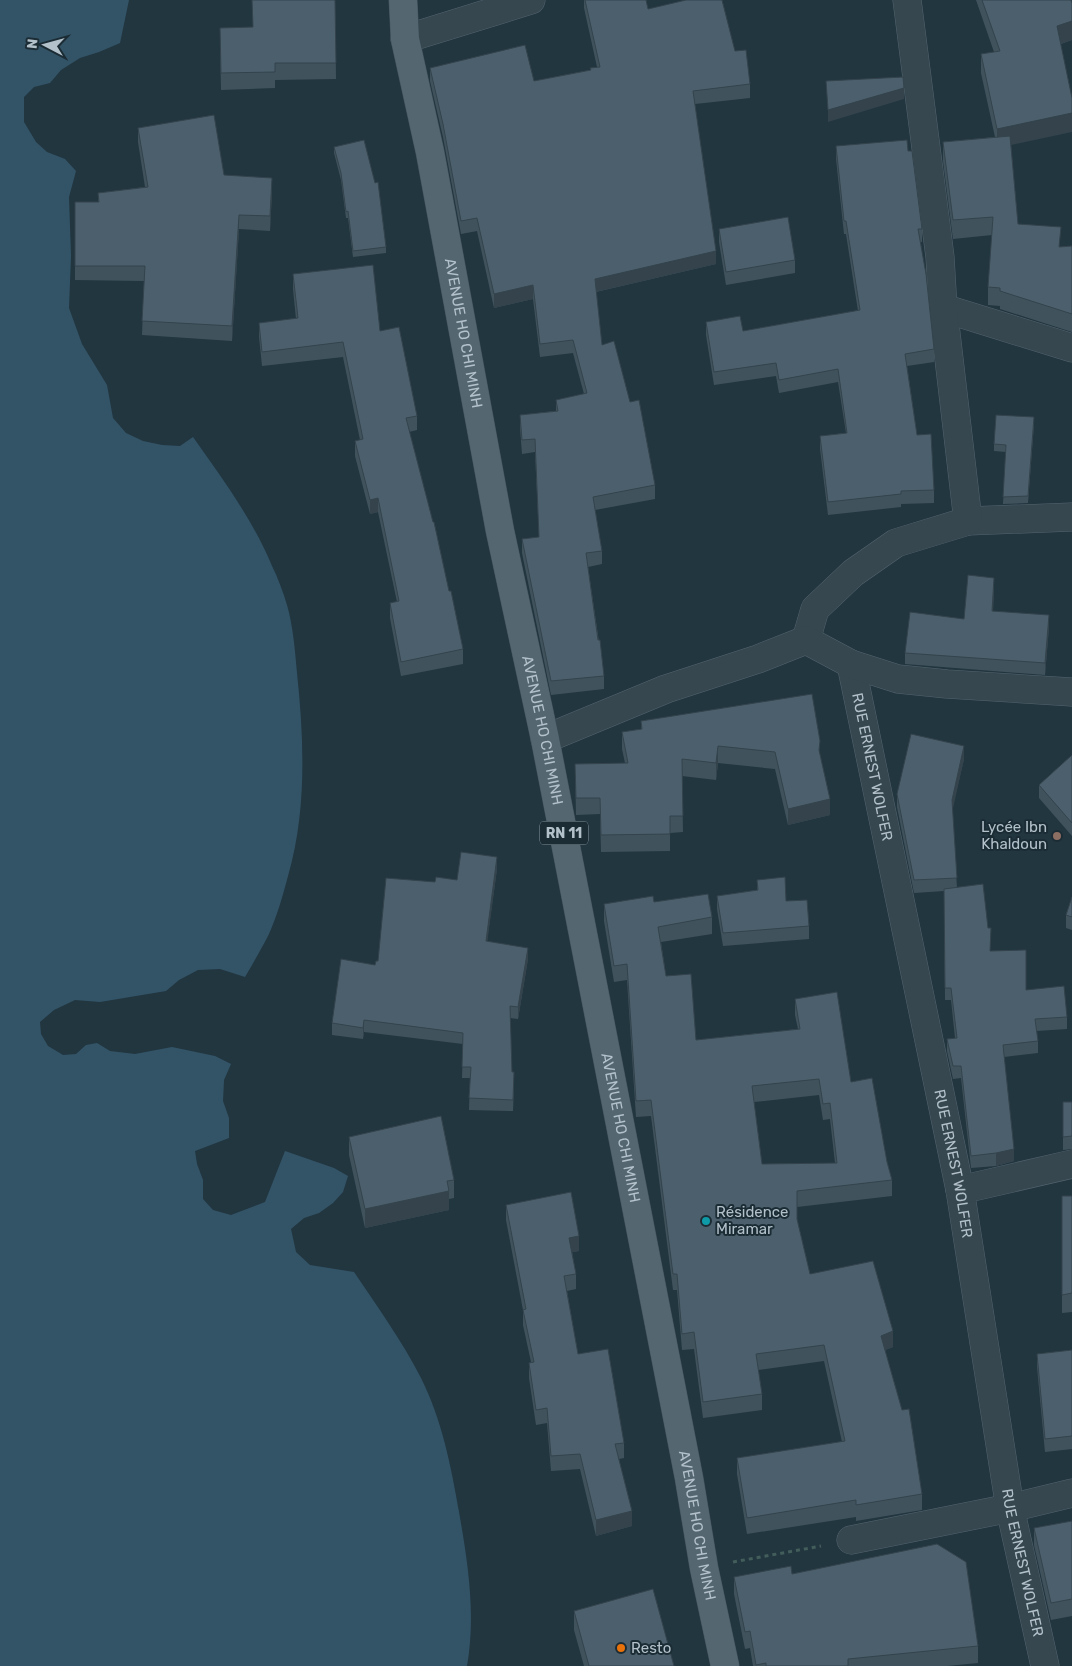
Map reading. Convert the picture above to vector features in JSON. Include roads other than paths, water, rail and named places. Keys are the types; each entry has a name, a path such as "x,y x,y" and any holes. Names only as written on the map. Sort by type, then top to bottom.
{"main road":[{"name":"AVENUE HO CHI MINH","path":"402,0 405,39 430,152 500,531 545,739 689,1478 704,1568 725,1666"}],"street":[{"path":"405,39 531,0"},
{"path":"907,0 940,257 943,308 968,521"},
{"path":"943,308 1072,348"},
{"path":"806,640 815,609 853,573 896,543 968,521 1072,517"},
{"path":"545,739 666,689 758,659 806,640 851,664 898,679 1072,692"},
{"name":"RUE ERNEST WOLFER","path":"851,664 960,1190 1010,1508 1045,1666"},
{"path":"960,1190 1072,1164"},
{"path":"851,1540 1010,1508 1072,1493"}],"water":[{"path":"0,0 129,0 120,43 80,58 61,70 50,83 34,87 24,97 24,122 36,142 47,152 65,159 76,171 69,197 71,256 69,308 82,344 107,385 113,418 126,433 143,441 180,446 193,437 226,484 256,532 276,575 287,605 295,647 301,723 301,801 294,851 275,920 245,977 220,969 198,970 179,980 166,991 100,1002 75,1000 54,1010 40,1022 41,1034 48,1046 63,1055 76,1054 86,1045 97,1043 110,1051 135,1054 172,1047 215,1056 231,1064 224,1080 223,1101 229,1118 229,1138 195,1151 197,1164 203,1180 203,1199 213,1210 231,1215 265,1202 285,1151 334,1168 348,1176 343,1192 333,1203 319,1213 304,1218 291,1229 296,1252 310,1265 354,1272 406,1351 421,1378 435,1410 449,1460 456,1495 470,1589 471,1628 467,1666 0,1666"}],"place":[{"name":"Lycée Ibn Khaldoun","path":"1057,836"},
{"name":"Résidence Miramar","path":"706,1221"},
{"name":"Resto","path":"621,1648"}]}
